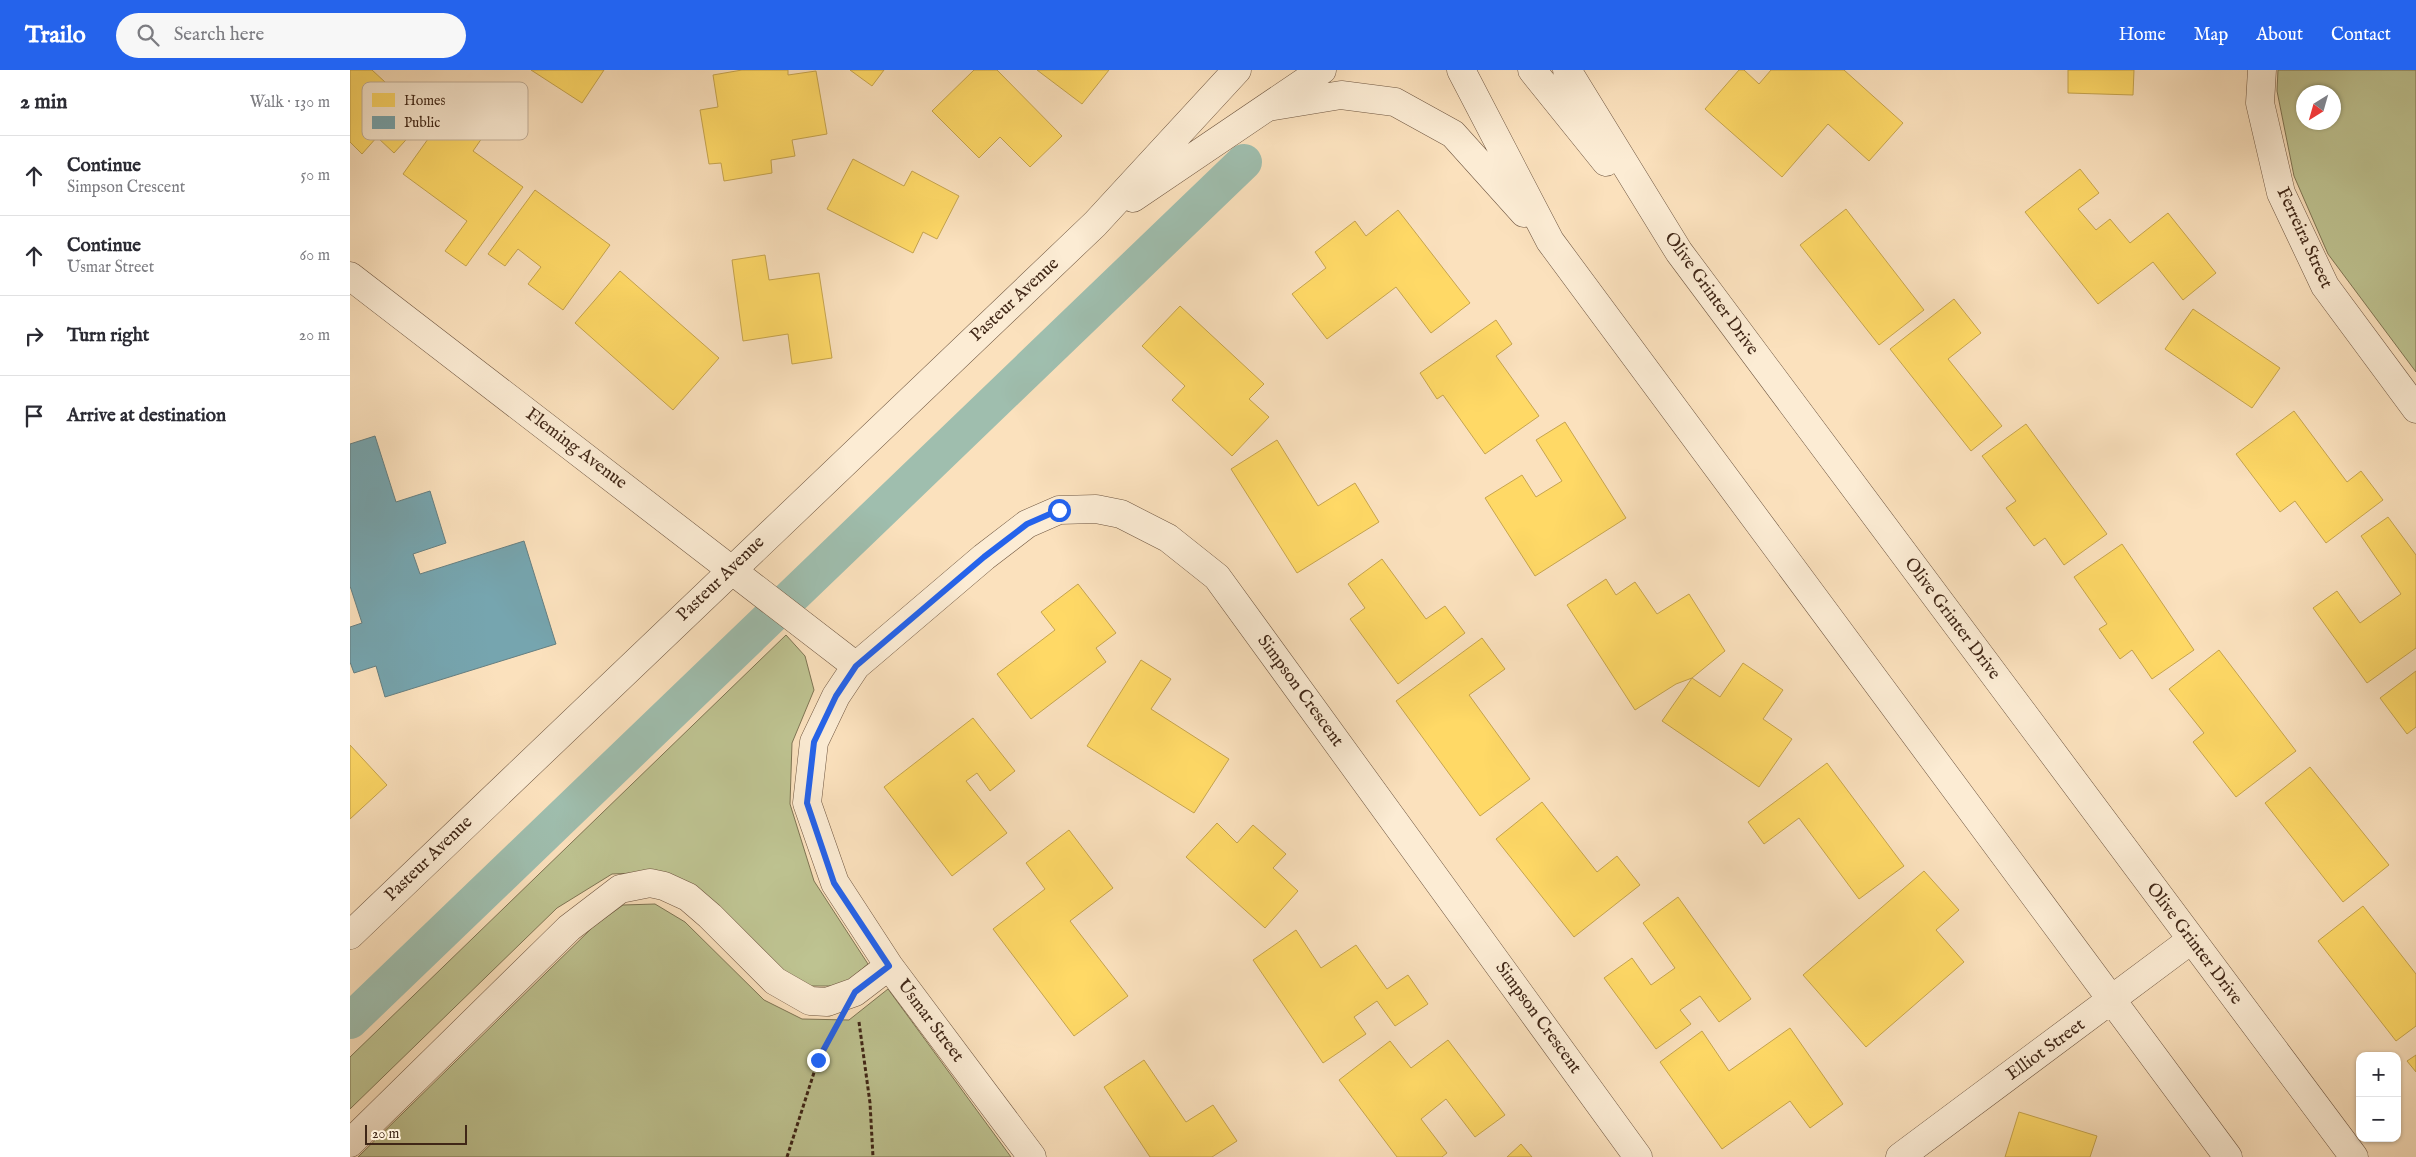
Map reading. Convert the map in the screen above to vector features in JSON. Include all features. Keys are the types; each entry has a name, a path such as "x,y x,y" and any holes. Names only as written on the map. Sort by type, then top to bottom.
{"street":[{"name":"Pasteur Avenue","path":"350,935 732,568 1095,224 1237,70"},
{"name":"Pasteur Avenue","path":"1095,224 1322,70"},
{"path":"1461,70 1550,242"},
{"path":"1532,70 1679,252"},
{"name":"Olive Grinter Drive","path":"1567,70 1679,252 2354,1157"},
{"path":"1588,70 1679,252"},
{"name":"Ferreira Street","path":"2262,70 2260,103 2280,193 2325,286 2416,409"},
{"path":"1268,107 1341,95 1395,102 1453,134 1550,242 2228,1157"},
{"name":"Fleming Avenue","path":"350,276 732,568 856,666"},
{"name":"Simpson Crescent","path":"856,666 991,551 1027,524 1059,510 1096,509 1121,514 1168,538 1217,577 1638,1157"},
{"name":"Usmar Street","path":"856,666 836,696 814,742 807,803 834,883 889,966 1032,1157"},
{"path":"350,1143 569,928 620,889 650,883 664,886 688,897 710,916 775,981 810,1000 827,1002 855,992 889,966"},
{"name":"Elliot Street","path":"1900,1157 2112,1001 2191,940"}],"path":[{"path":"787,1157 818,1060 855,992"},
{"path":"855,992 870,1103 874,1157"}],"green space":[{"path":"2278,70 2416,70 2416,372 2328,254 2294,176 2277,91"},
{"path":"786,635 805,656 814,690 792,743 790,804 814,881 868,964 842,986 811,986 784,971 658,872 612,874 557,908 350,1109 350,1057"},
{"path":"655,904 685,922 764,1000 802,1019 849,1020 888,989 1011,1157 358,1157 594,926 623,905"}],"building: Homes":[{"path":"350,70 372,70 385,82 362,82 362,140 374,140 362,154 350,142"},
{"path":"531,70 604,70 582,103"},
{"path":"742,70 788,70 788,75 816,71 827,134 792,140 795,156 771,160 772,173 724,181 721,163 709,164 700,110 718,107 713,75"},
{"path":"850,70 884,70 872,86"},
{"path":"974,70 997,70 1062,136 1030,167 1000,137 979,158 932,111"},
{"path":"1037,70 1109,70 1082,104"},
{"path":"1739,70 1744,70 1759,84 1771,70 1844,70 1903,123 1869,161 1828,124 1782,177 1705,109"},
{"path":"2068,70 2134,70 2133,95 2068,93"},
{"path":"380,140 406,140 394,153"},
{"path":"427,140 481,140 473,151 523,187 466,266 445,251 467,221 403,174"},
{"path":"853,159 904,186 912,171 959,196 937,239 923,232 913,253 827,209"},
{"path":"2080,169 2099,193 2078,209 2096,230 2110,219 2130,243 2168,213 2216,273 2183,300 2153,262 2098,304 2025,212"},
{"path":"535,190 610,245 563,310 528,284 541,267 518,249 505,266 488,254"},
{"path":"1846,209 1924,310 1879,345 1800,245"},
{"path":"1398,210 1470,303 1431,333 1396,287 1327,339 1292,294 1326,268 1315,252 1355,221 1366,236"},
{"path":"765,255 769,280 819,273 832,358 792,364 788,334 743,341 732,260"},
{"path":"620,271 719,358 673,410 575,323"},
{"path":"1954,299 1981,333 1948,359 2002,426 1971,451 1890,349"},
{"path":"1180,306 1264,384 1249,399 1269,417 1232,456 1172,400 1185,386 1142,346"},
{"path":"2193,309 2280,368 2252,408 2165,349"},
{"path":"1496,320 1512,344 1496,356 1539,416 1485,454 1443,395 1437,399 1420,373"},
{"path":"2294,411 2347,482 2361,471 2383,500 2326,543 2295,501 2280,512 2236,454"},
{"path":"1565,422 1626,518 1535,576 1485,498 1522,475 1536,497 1562,481 1536,440"},
{"path":"2026,424 2107,534 2064,565 2045,538 2034,546 2006,508 2016,501 1982,456"},
{"path":"1277,440 1318,506 1355,483 1379,522 1297,573 1231,469"},
{"path":"2388,517 2416,555 2416,648 2367,683 2313,608 2337,591 2360,623 2401,594 2361,536"},
{"path":"2122,544 2194,650 2152,679 2132,650 2120,659 2099,629 2107,624 2074,577"},
{"path":"1382,559 1426,619 1445,606 1465,633 1398,684 1350,619 1365,608 1348,584"},
{"path":"1606,579 1616,595 1635,582 1657,614 1689,594 1725,651 1692,678 1676,684 1635,710 1567,605"},
{"path":"1078,584 1116,633 1096,648 1106,662 1031,719 997,674 1055,630 1041,612"},
{"path":"1482,638 1505,669 1469,695 1530,779 1480,816 1396,701"},
{"path":"2219,650 2296,751 2236,797 2193,742 2204,733 2169,689"},
{"path":"1141,660 1171,679 1151,709 1229,759 1194,813 1087,746"},
{"path":"1743,663 1783,690 1763,719 1792,739 1759,787 1662,721 1692,678 1720,697"},
{"path":"2416,671 2416,727 2407,734 2380,698"},
{"path":"973,718 1015,771 990,791 977,773 966,781 1007,833 952,876 884,787"},
{"path":"350,745 387,785 350,819"},
{"path":"1827,763 1904,866 1859,899 1799,818 1764,844 1748,822"},
{"path":"2310,767 2389,865 2343,902 2265,803"},
{"path":"1542,802 1597,872 1617,856 1640,885 1574,937 1496,839"},
{"path":"1217,823 1237,843 1253,825 1286,854 1273,868 1298,891 1265,928 1186,857"},
{"path":"1069,830 1113,888 1070,921 1128,996 1074,1036 993,929 1045,889 1026,863"},
{"path":"1924,871 1959,910 1936,930 1964,962 1866,1047 1803,975"},
{"path":"1678,897 1751,999 1719,1022 1700,996 1680,1010 1691,1024 1656,1049 1604,978 1632,958 1651,985 1675,968 1643,923"},
{"path":"2363,906 2416,974 2416,1026 2396,1041 2318,941"},
{"path":"1296,930 1321,968 1356,945 1387,989 1408,975 1428,1004 1395,1026 1377,1001 1354,1017 1366,1034 1323,1063 1253,960"},
{"path":"1790,1028 1843,1104 1810,1128 1790,1101 1722,1149 1660,1062 1702,1031 1729,1071"},
{"path":"1448,1040 1505,1115 1475,1137 1446,1099 1421,1119 1447,1153 1442,1157 1397,1157 1339,1080 1390,1041 1411,1068"},
{"path":"2416,1055 2416,1072 2407,1061"},
{"path":"1144,1060 1186,1122 1213,1105 1237,1141 1212,1157 1150,1157 1104,1087"},
{"path":"2019,1112 2097,1136 2090,1157 2005,1157"},
{"path":"1521,1144 1532,1157 1507,1157"}],"building: Public":[{"path":"375,436 396,502 430,491 446,543 413,554 420,574 524,541 556,644 385,697 376,666 354,673 350,662 350,627 362,623 350,586 350,444"}],"waterway":[{"path":"350,1021 1244,162"}],"route":[{"path":"818,1060 855,992 889,966 834,883 807,803 814,742 836,696 856,666 984,557 1027,524 1059,510"}]}
